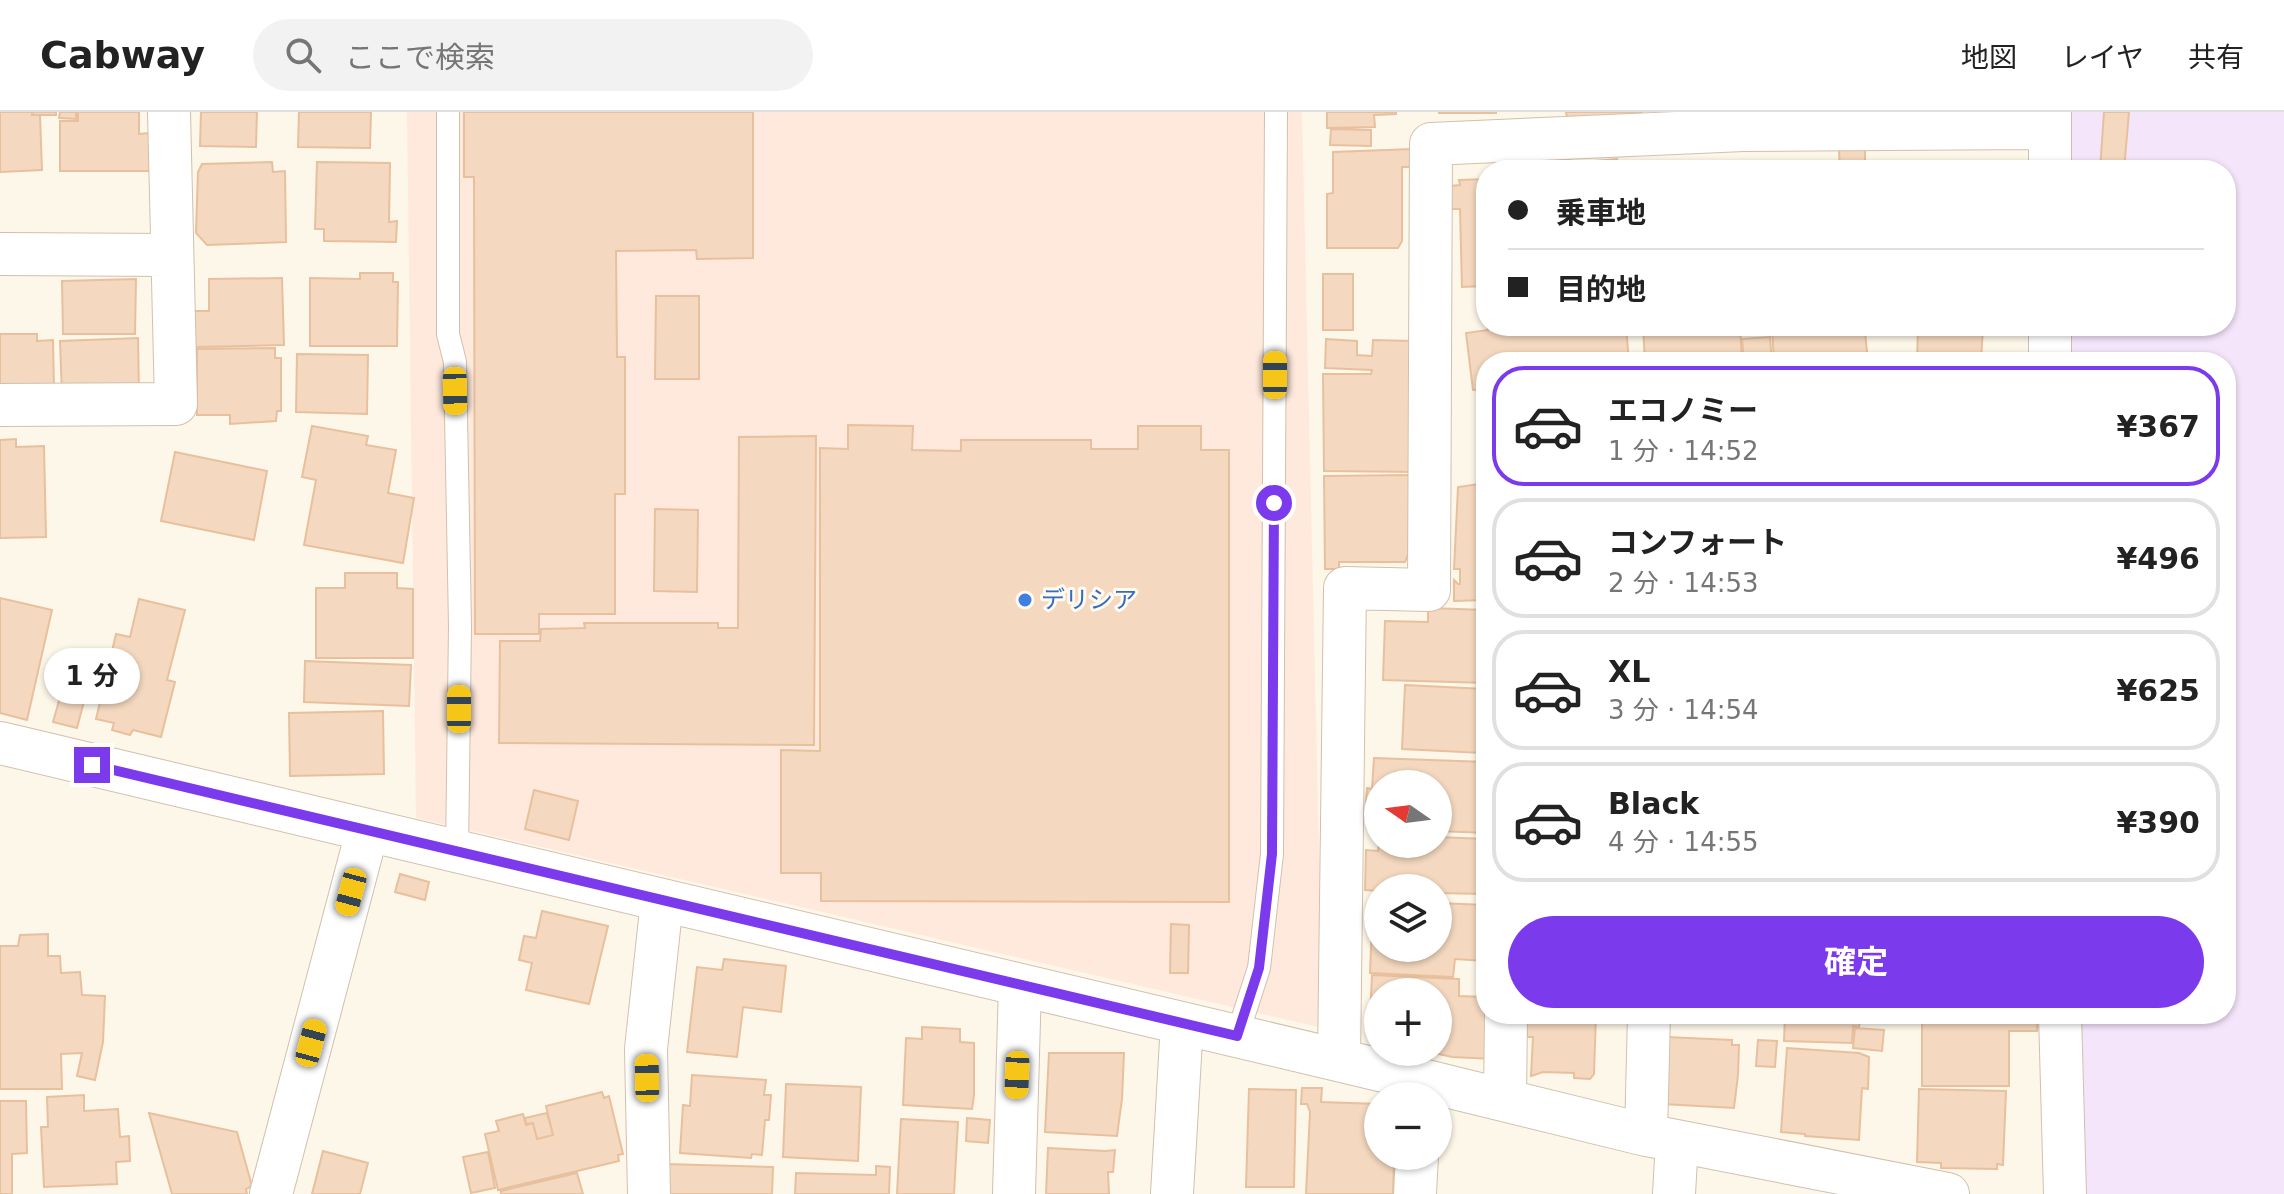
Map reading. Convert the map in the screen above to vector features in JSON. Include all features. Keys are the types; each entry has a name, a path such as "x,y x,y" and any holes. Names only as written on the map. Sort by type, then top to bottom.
{"street":[{"path":"0,405 176,404 169,112"},
{"path":"1339,1060 1345,588 1429,590 1431,144 2050,120 2050,160"},
{"path":"0,254 172,255"},
{"path":"0,743 1339,1060 1403,1082"},
{"path":"271,1194 367,832"},
{"path":"649,1194 646,1049 662,901"},
{"path":"1014,1194 1020,985"},
{"path":"1172,1194 1182,1023"},
{"path":"1505,1100 1506,1024"},
{"path":"1650,1024 1662,1138 1674,1194"},
{"path":"2060,1024 2065,1194"},
{"path":"1452,1092 1505,1100 1662,1138 1948,1194"},
{"path":"1415,1194 1416,1170"}],"lane":[{"path":"448,112 448,334 455,362 460,626 457,852"},
{"path":"1237,1036 1259,968 1272,854 1276,112"}],"shaded area":[{"path":"407,112 1302,112 1323,1028 416,818"},
{"path":"2065,112 2284,112 2284,1194 2083,1194 2078,1024 2236,1024 2236,352 2068,352 2068,336 2236,336 2236,160 2066,160"}],"building":[{"path":"0,112 40,115 42,170 0,172"},
{"path":"33,112 56,112 56,115 33,115"},
{"path":"60,112 76,112 76,119 59,118"},
{"path":"78,112 139,112 139,134 149,133 150,171 60,171 60,121 78,121"},
{"path":"201,112 257,112 256,147 200,146"},
{"path":"299,112 371,112 370,148 298,147"},
{"path":"464,112 753,112 753,258 697,259 696,250 616,251 617,357 625,357 625,494 615,494 615,614 539,614 539,634 475,634 474,177 464,177"},
{"path":"1327,112 1396,114 1374,115 1375,127 1327,128"},
{"path":"1496,112 1496,113 1439,113"},
{"path":"1566,112 1642,112 1642,115 1567,117"},
{"path":"2104,112 2129,112 2125,160 2101,160"},
{"path":"1331,129 1371,130 1371,146 1330,145"},
{"path":"1412,149 1412,167 1402,167 1402,241 1398,248 1327,248 1327,194 1333,193 1333,152"},
{"path":"1839,150 1865,150 1865,160 1840,160"},
{"path":"1545,156 1570,156 1570,160 1545,160"},
{"path":"272,162 273,172 285,171 286,242 207,245 196,233 198,172 202,164"},
{"path":"317,162 390,163 389,222 397,221 396,242 324,241 324,229 315,229"},
{"path":"1476,179 1476,286 1462,287 1460,209 1450,209 1450,186 1460,185 1459,180"},
{"path":"360,273 393,273 393,282 398,282 397,346 310,346 310,278 360,279"},
{"path":"1323,274 1353,274 1353,330 1323,330"},
{"path":"282,278 284,345 195,347 194,311 209,311 209,279"},
{"path":"136,279 135,334 63,334 62,281"},
{"path":"656,296 699,296 699,379 655,379"},
{"path":"1476,332 1476,336 1627,336 1628,352 1476,352 1476,390 1473,390 1466,333"},
{"path":"0,334 37,334 37,341 53,340 54,389 0,391"},
{"path":"1644,336 1741,336 1741,352 1644,352"},
{"path":"1773,336 1865,336 1867,352 1773,352"},
{"path":"1918,336 1982,336 1982,352 1917,352"},
{"path":"1770,337 1771,352 1743,352 1742,339"},
{"path":"138,338 139,393 62,395 60,341"},
{"path":"1326,339 1357,341 1357,355 1372,356 1373,340 1413,341 1416,472 1324,471 1323,374 1371,374 1372,370 1325,368"},
{"path":"275,348 275,358 281,358 281,411 277,411 276,421 230,424 230,415 197,415 197,349"},
{"path":"297,354 368,355 367,414 296,412"},
{"name":"デリシア","path":"848,425 913,426 912,450 961,451 961,440 1091,440 1091,449 1138,449 1138,426 1201,426 1201,450 1229,450 1229,902 821,901 821,873 781,873 781,750 820,751 820,448 848,449"},
{"path":"312,426 368,436 366,445 396,450 388,493 414,498 403,563 304,545 316,480 302,477"},
{"path":"816,436 814,745 499,743 500,641 540,641 541,629 585,628 584,623 718,623 718,628 738,628 739,437"},
{"path":"16,439 16,447 44,446 46,537 0,538 0,440"},
{"path":"175,452 267,471 254,540 161,521"},
{"path":"1410,475 1408,555 1405,562 1339,562 1339,569 1325,569 1324,476"},
{"path":"1476,484 1476,600 1454,601 1454,580 1460,584 1460,569 1454,569 1458,487"},
{"path":"655,509 698,510 697,592 654,591"},
{"path":"345,573 397,573 397,588 413,589 413,658 316,658 316,588 345,588"},
{"path":"0,598 52,610 27,720 0,713"},
{"path":"139,599 185,610 167,680 175,682 161,737 133,730 130,735 112,730 114,723 96,719 116,634 130,637"},
{"path":"1428,608 1476,610 1476,683 1383,680 1385,621 1428,622"},
{"path":"305,661 411,665 409,706 304,702"},
{"path":"64,683 87,690 77,728 53,722"},
{"path":"1405,685 1476,689 1476,753 1402,749"},
{"path":"383,711 384,774 290,776 289,713"},
{"path":"1374,758 1476,762 1476,833 1452,832 1452,770 1373,770"},
{"path":"534,790 578,801 569,840 525,829"},
{"path":"1452,838 1476,839 1476,894 1452,893 1452,874 1365,874 1366,858 1452,858"},
{"path":"400,874 429,882 425,900 395,892"},
{"path":"1452,904 1476,905 1476,960 1455,959 1453,977 1370,973 1370,962 1452,962"},
{"path":"542,911 608,926 589,1004 526,990 532,963 519,960 524,936 536,938"},
{"path":"1171,924 1189,925 1188,973 1170,973"},
{"path":"48,934 48,956 60,956 61,973 80,972 82,995 105,996 103,1042 95,1080 77,1076 82,1053 61,1054 62,1089 0,1089 0,946 18,946 20,935"},
{"path":"724,959 786,966 781,1012 743,1007 737,1057 687,1052 697,967 722,970"},
{"path":"1372,975 1437,978 1372,978"},
{"path":"1452,979 1459,979 1459,996 1476,997 1476,1024 1488,1024 1493,1059 1452,1057"},
{"path":"1519,1024 1596,1024 1594,1074 1590,1079 1574,1078 1574,1073 1543,1072 1531,1076 1533,1037 1527,1037 1527,1031 1519,1030"},
{"path":"1785,1024 1859,1024 1859,1027 1853,1026 1852,1043 1784,1041"},
{"path":"1922,1024 2037,1024 2037,1031 2009,1031 2009,1086 1922,1086"},
{"path":"922,1027 960,1029 960,1042 974,1043 972,1109 903,1105 906,1038 922,1039"},
{"path":"1855,1028 1884,1030 1882,1051 1853,1048"},
{"path":"1666,1037 1732,1040 1732,1045 1739,1045 1734,1108 1663,1104"},
{"path":"1758,1040 1777,1041 1775,1067 1756,1066"},
{"path":"1787,1048 1859,1053 1869,1057 1868,1089 1862,1088 1859,1140 1781,1132"},
{"path":"1049,1053 1124,1053 1117,1136 1045,1132"},
{"path":"692,1075 766,1080 764,1095 771,1095 762,1155 752,1154 751,1158 680,1153 683,1105 690,1106"},
{"path":"786,1084 861,1087 858,1161 783,1157"},
{"path":"1302,1088 1322,1088 1321,1102 1364,1104 1364,1170 1394,1170 1393,1194 1306,1194 1310,1112 1307,1104 1301,1104"},
{"path":"1249,1089 1296,1090 1294,1187 1246,1187"},
{"path":"1919,1089 2006,1091 2003,1165 1997,1164 1997,1169 1941,1168 1941,1163 1917,1162"},
{"path":"602,1092 604,1098 609,1096 623,1154 618,1155 619,1161 498,1190 485,1134 499,1131 496,1121 523,1114 526,1125 533,1123 537,1139 553,1135 546,1106"},
{"path":"84,1095 84,1111 118,1109 120,1137 129,1136 130,1161 116,1162 117,1184 44,1187 41,1127 48,1127 47,1097"},
{"path":"0,1101 26,1101 27,1153 12,1154 12,1194 0,1194"},
{"path":"149,1113 237,1132 252,1186 246,1189 247,1194 172,1194"},
{"path":"547,1113 553,1135 537,1139 533,1123 526,1124 525,1118"},
{"path":"967,1118 990,1120 988,1143 966,1141"},
{"path":"901,1119 958,1122 954,1194 897,1194"},
{"path":"1048,1148 1115,1150 1113,1172 1108,1172 1109,1194 1046,1194"},
{"path":"323,1151 368,1163 360,1194 312,1194"},
{"path":"488,1152 495,1188 471,1193 463,1157"},
{"path":"665,1164 773,1167 772,1194 664,1194"},
{"path":"876,1166 890,1167 889,1194 795,1194 796,1173 876,1175"},
{"path":"577,1173 583,1194 501,1194 501,1191"}],"place":[{"name":"デリシア","path":"1025,600"}],"route":[{"path":"92,765 1237,1036 1259,968 1272,854 1274,503"}]}
